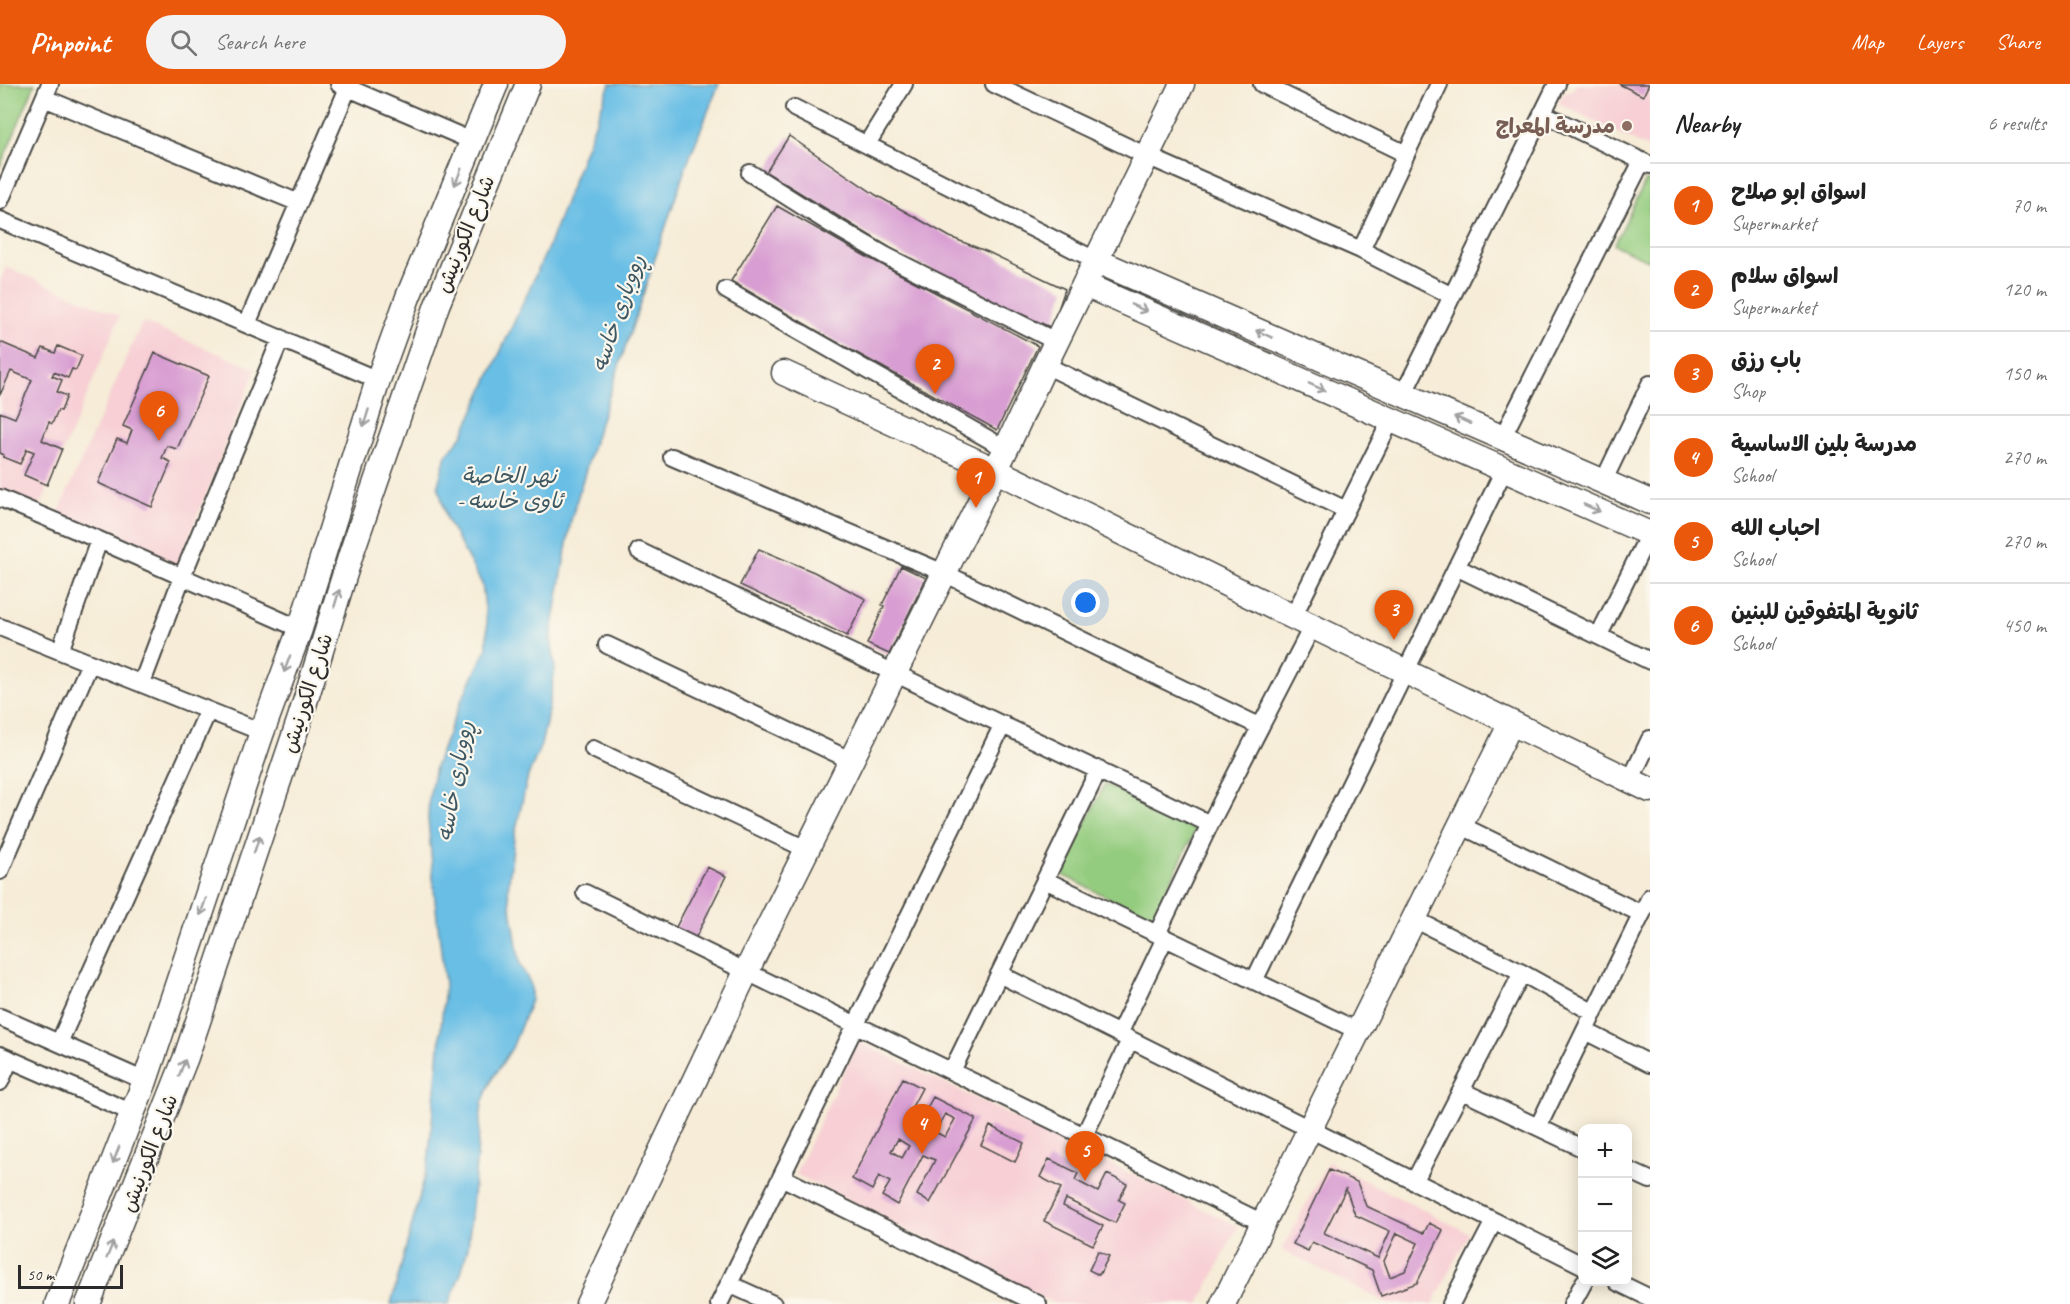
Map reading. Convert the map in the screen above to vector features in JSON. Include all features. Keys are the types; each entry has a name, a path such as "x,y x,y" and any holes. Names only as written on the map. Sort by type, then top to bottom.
{"street":[{"name":"شارع الكورنيش","path":"57,1304 145,1081 262,732 300,629 378,380 408,297 496,84"},
{"name":"شارع الكورنيش","path":"88,1304 186,1057 300,718 406,388 436,304 528,84"},
{"path":"867,144 904,84"},
{"path":"994,84 1147,156 1360,250 1452,296"},
{"path":"588,1304 746,972 1001,459 1182,84"},
{"path":"1262,84 1406,154"},
{"path":"1360,250 1439,84"},
{"path":"1403,394 1557,84"},
{"path":"247,324 343,86 472,141"},
{"path":"0,201 47,91 298,202"},
{"path":"794,108 1097,261 1650,502"},
{"path":"1502,438 1646,163 1542,113"},
{"path":"750,174 886,256 1057,342"},
{"path":"0,220 378,380"},
{"path":"1085,285 1649,534 1599,635"},
{"path":"726,290 1001,459 1303,621 1640,785 1650,739"},
{"path":"142,683 182,577 281,338"},
{"path":"1045,365 1346,510"},
{"path":"784,373 1001,459"},
{"path":"1603,482 1650,384"},
{"path":"1084,1136 1161,936 1210,824 1259,726 1346,510 1391,420"},
{"path":"672,457 944,573 1259,726"},
{"path":"1550,490 1562,464"},
{"path":"1254,981 1504,470"},
{"path":"2,503 99,540 300,629"},
{"path":"60,651 99,540"},
{"path":"639,551 1210,824"},
{"path":"1458,568 1650,661"},
{"path":"0,627 262,732"},
{"path":"607,645 850,760"},
{"path":"0,871 90,663"},
{"path":"59,1043 208,711"},
{"path":"1223,1304 1511,723"},
{"path":"719,1304 1003,724"},
{"path":"592,748 806,849"},
{"path":"952,1071 1099,769"},
{"path":"1460,825 1642,914"},
{"path":"214,876 244,884"},
{"path":"1045,880 1358,1031"},
{"path":"585,893 1263,1223"},
{"path":"1538,1127 1650,897"},
{"path":"1414,919 1522,973 1594,1013"},
{"path":"1414,1182 1522,973"},
{"path":"999,974 1578,1263"},
{"name":"شارع الكورنيش","path":"0,1017 145,1081"},
{"path":"1585,1031 1650,1064"},
{"path":"0,1082 5,1057 133,1113"},
{"path":"1462,1091 1578,1146"},
{"path":"1632,1172 1650,1180"},
{"path":"781,1177 1038,1304"},
{"path":"1451,1304 1494,1221"},
{"path":"729,1284 773,1304"},
{"path":"1572,1304 1581,1286"},
{"path":"1627,1286 1650,1298"}],"shaded area":[{"name":"مدرسة المعراج","path":"1576,84 1650,84 1650,149 1558,103 1565,92 1573,90"},
{"path":"6,267 120,316 40,507 0,490 0,282"},
{"path":"142,322 256,369 178,565 58,513"},
{"path":"858,1041 1238,1226 1199,1304 1055,1304 795,1174"},
{"path":"1328,1162 1469,1233 1433,1304 1389,1304 1282,1250"}],"green space":[{"path":"0,84 35,84 0,167"},
{"path":"1646,180 1650,182 1650,261 1614,245"},
{"path":"1105,784 1196,829 1152,919 1060,874"}],"water":[{"name":"نهر الخاصة - ئاوی خاسە","path":"610,84 719,84 685,169 596,435 571,520 551,638 555,668 546,723 541,745 528,776 514,838 508,890 520,964 531,985 531,1000 512,1048 492,1079 482,1103 468,1247 449,1304 391,1304 428,1164 445,985 428,819 429,798 435,767 461,701 487,648 487,624 482,584 447,520 438,485 446,455 462,436 547,250"}],"building":[{"path":"1619,84 1649,84 1643,96"},
{"path":"789,136 876,195 950,237 988,252 1065,289 1052,328 895,251 766,172"},
{"path":"777,206 867,257 1038,346 997,430 731,281"},
{"path":"0,342 38,358 43,348 55,353 58,346 82,356 76,370 72,369 68,378 54,372 52,376 62,380 57,392 67,396 52,424 49,422 42,440 62,449 47,485 24,475 34,452 27,449 20,464 3,457 4,455 0,453 0,412 15,418 32,380 11,371 0,395"},
{"path":"155,353 209,376 177,449 167,446 162,458 171,462 152,507 98,483 117,439 127,443 132,430 123,426"},
{"path":"759,549 814,572 866,599 847,636 740,585"},
{"path":"901,566 926,578 889,654 867,644 884,606 882,605"},
{"path":"707,867 726,876 695,939 675,929"},
{"path":"903,1078 922,1088 905,1120 917,1126 933,1097 976,1119 930,1203 917,1195 935,1160 923,1155 897,1205 882,1196 890,1182 879,1176 872,1190 852,1179","holes":["945,1114 955,1119 945,1137 935,1132","898,1139 909,1146 902,1158 891,1151"]},
{"path":"990,1126 1024,1143 1015,1162 981,1145"},
{"path":"1049,1159 1078,1173 1075,1180 1098,1192 1107,1174 1127,1184 1119,1200 1125,1203 1115,1223 1066,1199 1063,1206 1103,1226 1093,1245 1044,1221 1061,1188 1040,1177"},
{"path":"1329,1170 1357,1182 1366,1206 1424,1233 1429,1223 1443,1230 1417,1283 1381,1296 1372,1270 1312,1242 1308,1251 1293,1244","holes":["1346,1189 1355,1215 1390,1231 1378,1258 1324,1233","1397,1233 1418,1243 1405,1271 1390,1277 1384,1261"]},
{"path":"1098,1251 1109,1256 1099,1275 1089,1270"}],"place":[{"name":"مدرسة المعراج","path":"1627,126"},
{"name":"اسواق سلام","path":"935,394"},
{"name":"ثانوية المتفوقين للبنين","path":"159,441"},
{"name":"اسواق ابو صلاح","path":"976,508"},
{"name":"باب رزق","path":"1394,640"},
{"name":"مدرسة بلين الاساسية","path":"922,1154"},
{"name":"احباب الله","path":"1085,1181"}],"water label":[{"name":"ڕووباری خاسە","path":"617,313"},
{"name":"ڕووباری خاسە","path":"454,781"}]}
